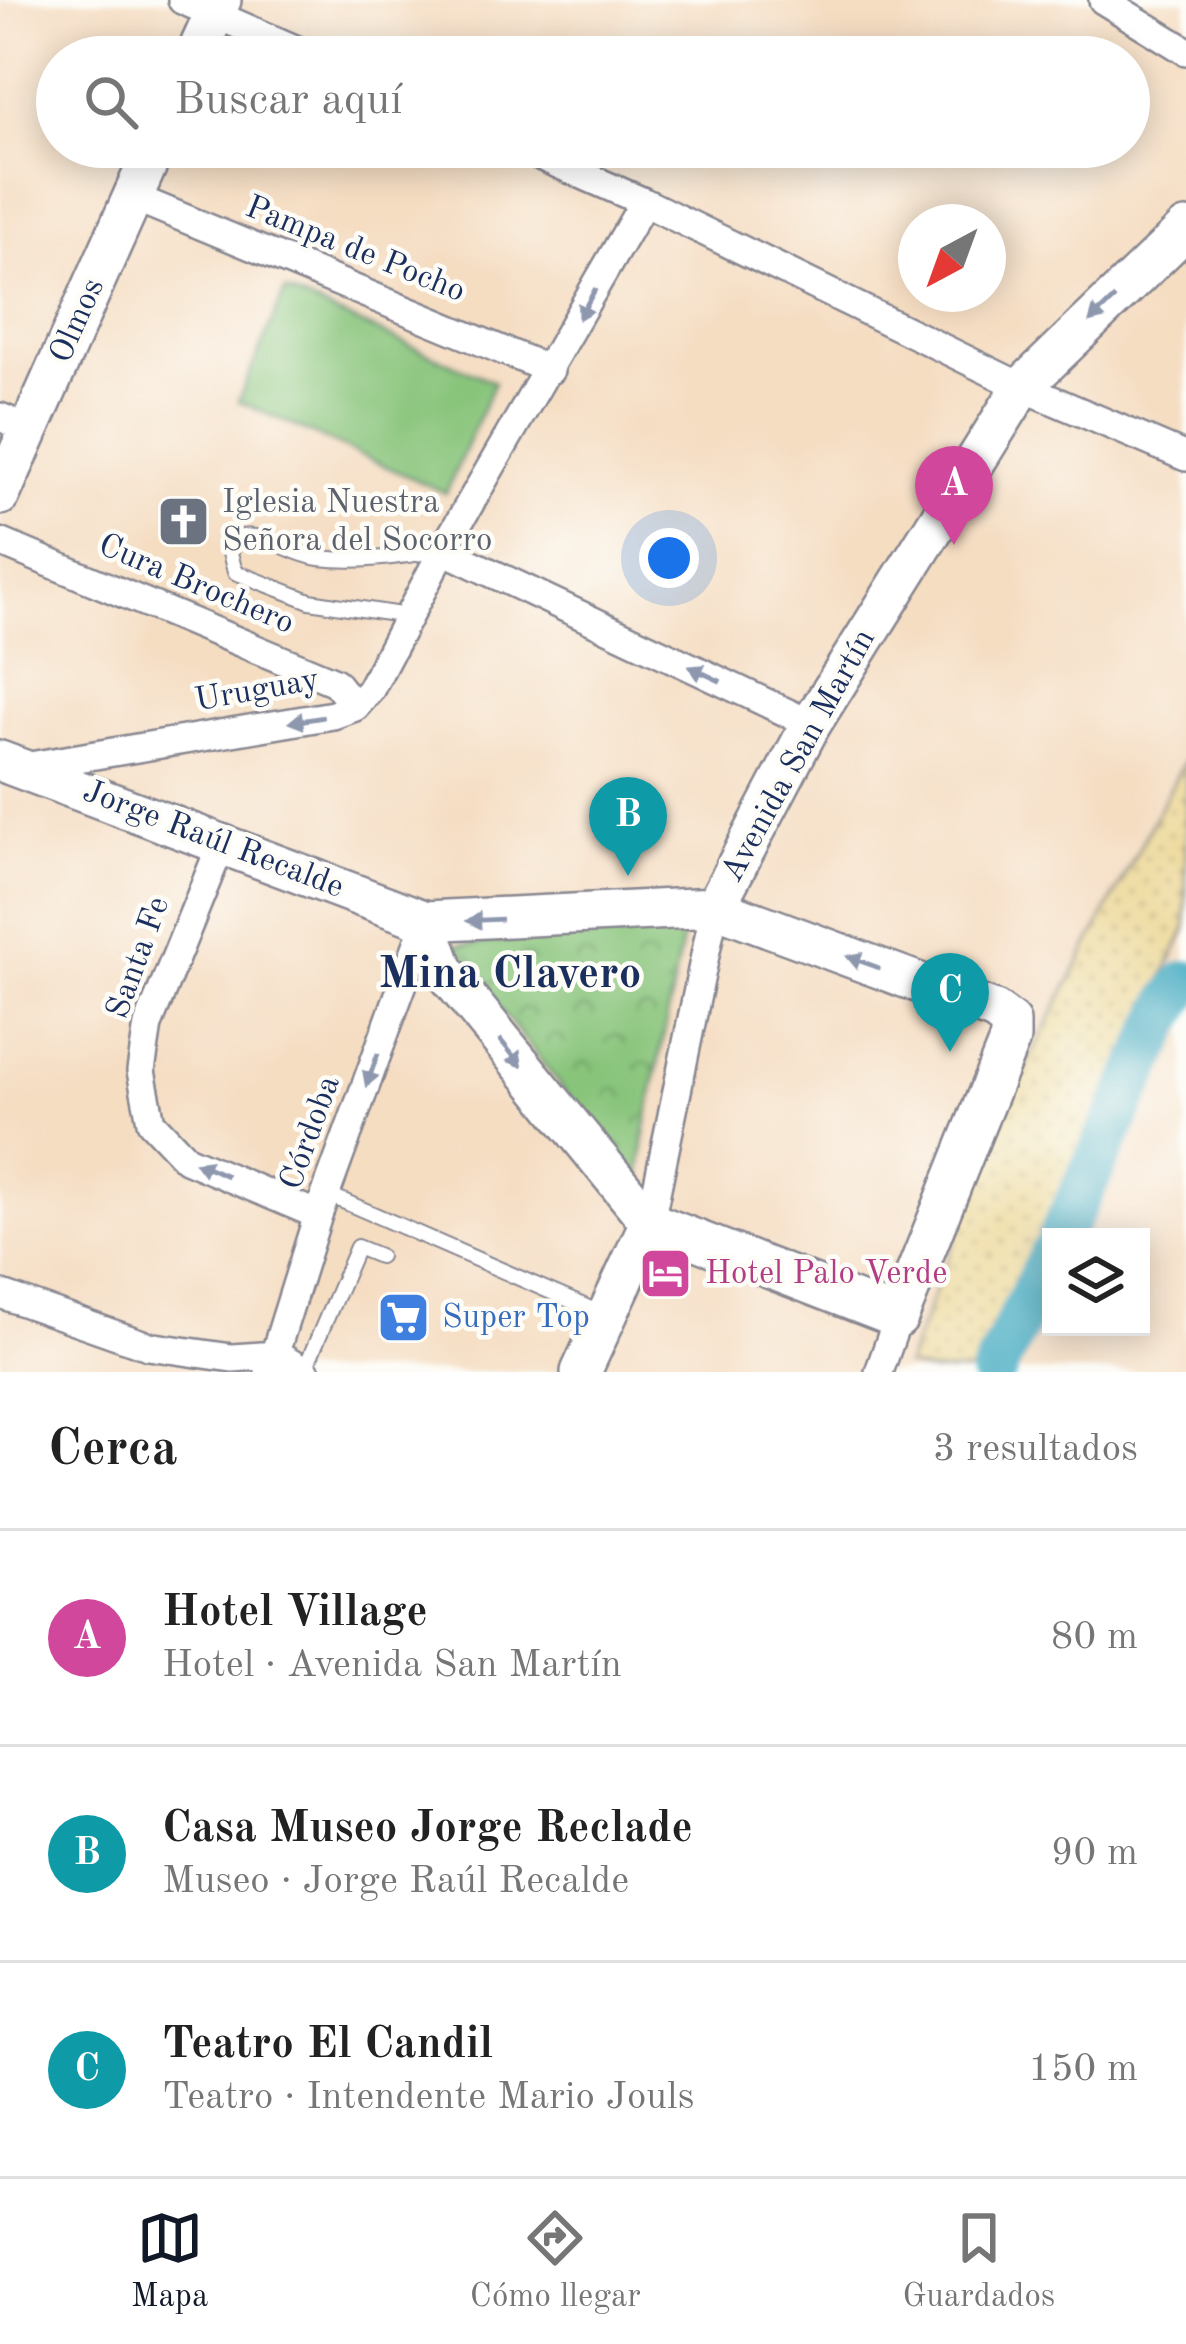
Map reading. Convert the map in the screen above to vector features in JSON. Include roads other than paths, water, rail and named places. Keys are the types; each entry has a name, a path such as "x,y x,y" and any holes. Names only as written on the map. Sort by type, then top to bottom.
{"street":[{"path":"1103,0 1186,51"},
{"path":"199,36 206,5 270,36"},
{"name":"Olmos","path":"0,495 15,423 146,168"},
{"path":"566,168 1022,387 1186,457"},
{"name":"Pampa de Pocho","path":"133,197 550,370"},
{"name":"Uruguay","path":"11,764 333,716 355,707 370,690 443,550 644,202"},
{"name":"Avenida San Martín","path":"581,1372 650,1222 715,907 811,724 1022,387 1186,229"},
{"name":"Cura Brochero","path":"0,542 335,682 355,707"},
{"path":"443,550 811,724"},
{"name":"Jorge Raúl Recalde","path":"11,764 426,921 715,907 995,1011 1010,1022 1010,1039 898,1318"},
{"name":"Santa Fe","path":"222,844 148,1025 141,1071 152,1122 186,1159 322,1204"},
{"path":"426,921 444,970 650,1222 898,1318 879,1372"},
{"name":"Córdoba","path":"273,1363 322,1204 426,921"},
{"path":"0,1294 148,1346 306,1371"}],"lane":[{"path":"408,616 294,595 235,572 230,553 237,538 252,534 314,558 379,560 443,550"},
{"path":"322,1204 608,1317"},
{"path":"306,1371 357,1247 379,1256"}],"waterway":[{"path":"1064,1228 1173,1000 1186,983"},
{"path":"993,1372 1042,1273"}],"place":[{"name":"Iglesia Nuestra Señora del Socorro","path":"183,522"},
{"name":"Hotel Village","path":"954,545"},
{"name":"Casa Museo Jorge Reclade","path":"628,876"},
{"name":"Teatro El Candil","path":"950,1052"},
{"name":"Hotel Palo Verde","path":"666,1274"},
{"name":"Super Top","path":"403,1318"}],"district":[{"name":"Mina Clavero","path":"510,975"}]}
